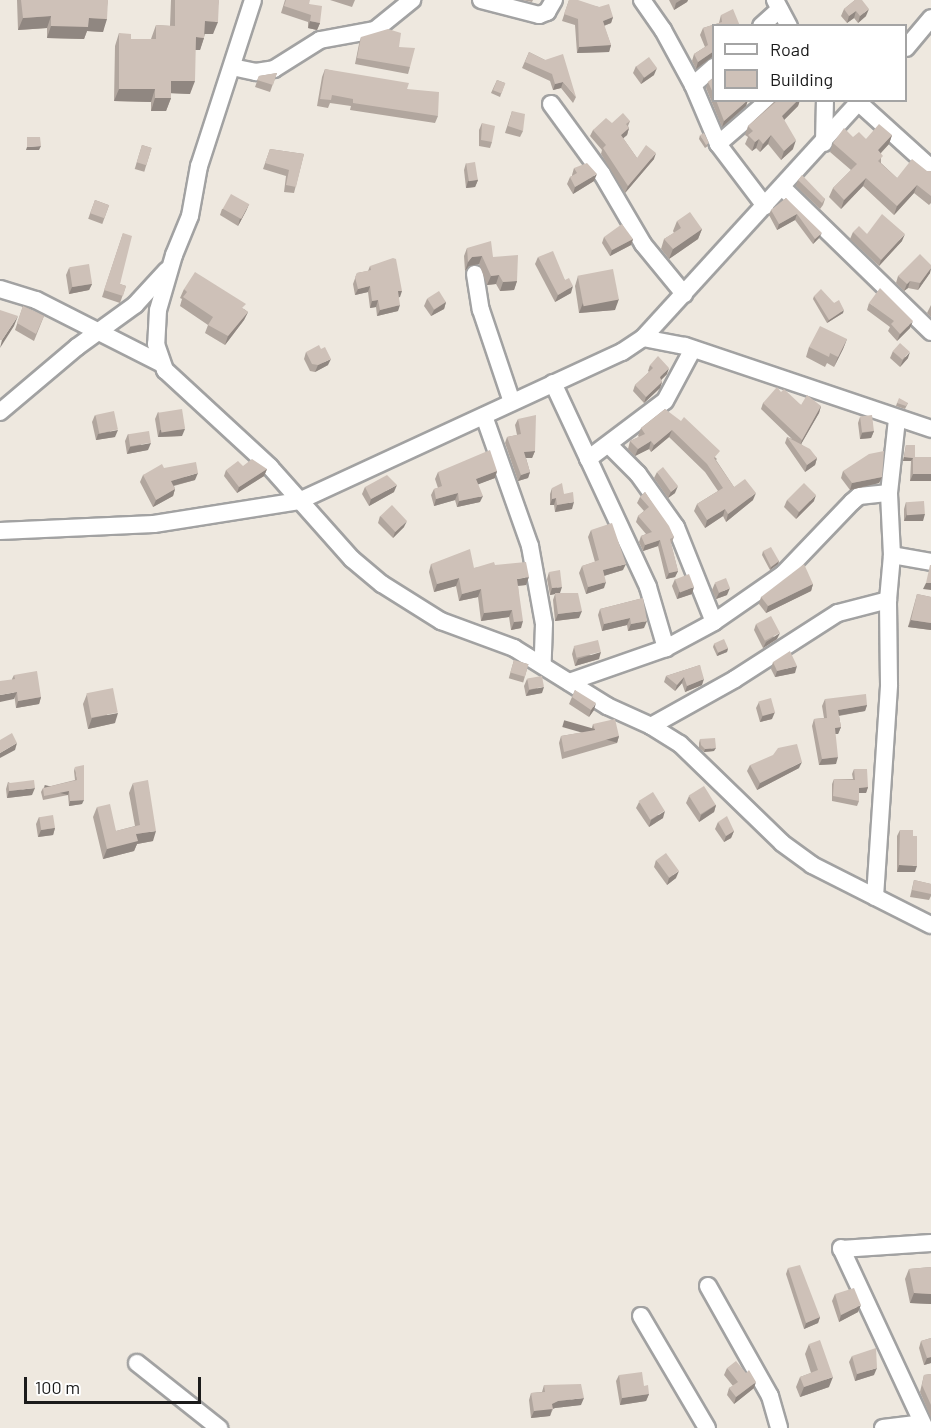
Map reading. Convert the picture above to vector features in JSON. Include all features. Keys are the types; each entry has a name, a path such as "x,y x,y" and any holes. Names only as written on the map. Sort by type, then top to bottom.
{"street":[{"path":"160,363 156,331 169,267 190,216 199,166 253,0"},
{"path":"232,67 256,72 274,69 320,40 375,30 412,0"},
{"path":"481,0 539,15 547,12 554,0"},
{"path":"642,0 693,85 718,144 765,206"},
{"path":"762,24 777,4 788,24"},
{"path":"907,47 931,18"},
{"path":"693,85 712,69"},
{"path":"718,144 767,102"},
{"path":"824,143 825,102"},
{"path":"0,531 154,524 299,501 621,352 643,338 824,143 858,102"},
{"path":"860,102 931,168"},
{"path":"551,104 602,174 644,244 684,294"},
{"path":"782,187 931,332"},
{"path":"0,412 99,330 135,305 169,267"},
{"path":"475,274 481,310 512,402"},
{"path":"0,289 36,300 160,363 270,467 352,560 420,609 543,663 607,706 651,726 704,765 782,843 843,884 931,925"},
{"path":"643,338 693,349 931,429"},
{"path":"588,459 665,401 693,349"},
{"path":"553,383 648,587 666,648"},
{"path":"484,416 530,546 544,624 543,663"},
{"path":"875,897 889,684 888,600 892,555 889,493 897,419"},
{"path":"609,445 638,474 676,527 714,622"},
{"path":"569,682 666,648 714,622 783,574 860,496 889,493"},
{"path":"892,555 931,562"},
{"path":"651,726 735,679 838,613 888,600"},
{"path":"883,1428 923,1425 841,1248 931,1243"},
{"path":"708,1286 770,1396 779,1428"},
{"path":"641,1316 707,1428"},
{"path":"137,1363 219,1428"}],"building":[{"path":"21,0 108,0 107,19 89,18 88,27 51,26 51,16 23,18"},
{"path":"175,0 219,0 218,22 205,21 204,38 196,37 195,81 171,81 171,98 155,98 155,89 119,89 119,33 131,34 131,39 156,39 156,25 175,26"},
{"path":"286,0 310,0 309,4 322,6 320,23 310,21 311,15 284,6"},
{"path":"569,0 578,0 599,7 609,4 613,17 603,21 611,45 579,47 578,19 564,14"},
{"path":"855,0 862,0 869,9 860,16 856,11 849,16 844,9"},
{"path":"733,9 739,24 716,24 722,22 721,15"},
{"path":"712,25 712,52 698,62 694,54 708,45 703,28"},
{"path":"388,29 401,33 399,47 415,48 410,67 357,58 361,37"},
{"path":"529,52 545,60 563,54 576,97 563,82 555,84 552,74 525,62"},
{"path":"649,57 657,68 644,78 636,66"},
{"path":"325,69 409,83 407,89 439,92 438,116 353,103 353,99 332,95 331,100 320,99"},
{"path":"277,73 273,85 257,80 259,76"},
{"path":"712,79 712,91 708,82"},
{"path":"497,80 505,83 501,93 493,90"},
{"path":"717,102 746,102 724,121"},
{"path":"776,102 796,102 782,116 796,140 784,151 771,135 763,144 759,139 755,142 748,135 753,131 748,126"},
{"path":"512,111 525,114 523,131 508,126"},
{"path":"623,113 630,121 626,124 629,128 621,135 637,158 646,145 656,153 628,186 603,148 606,145 593,130 606,118 612,123"},
{"path":"482,123 495,126 492,142 481,140"},
{"path":"879,124 892,135 878,150 883,156 878,161 897,178 912,159 927,171 931,171 931,196 917,185 897,206 866,178 844,200 833,188 857,164 833,143 844,128 853,137 859,132 866,139"},
{"path":"704,133 709,143 706,145 700,135"},
{"path":"27,137 40,137 41,146 27,147"},
{"path":"142,145 152,148 146,165 137,162"},
{"path":"270,149 304,154 296,187 286,185 289,170 265,163"},
{"path":"475,162 478,180 469,181 466,163"},
{"path":"587,163 597,174 575,187 570,177 577,173 574,168"},
{"path":"802,175 825,199 822,203 798,180"},
{"path":"231,194 249,204 241,219 223,209"},
{"path":"786,198 822,233 815,239 797,214 779,224 771,210"},
{"path":"95,200 109,205 104,218 90,213"},
{"path":"690,212 702,229 673,249 664,239 681,228 677,221"},
{"path":"882,214 905,234 881,260 853,232 859,226 867,234"},
{"path":"622,224 633,239 612,250 604,237"},
{"path":"123,233 132,236 120,284 126,286 123,296 104,290"},
{"path":"491,241 493,257 518,255 517,281 503,282 499,275 491,276 482,256 472,257 468,262 467,248"},
{"path":"553,251 565,280 569,278 573,286 558,295 538,257"},
{"path":"920,254 931,265 931,268 920,283 910,281 907,284 898,276"},
{"path":"396,259 402,291 398,291 400,305 380,310 378,300 372,301 370,286 358,289 355,277 357,273 371,270 370,266"},
{"path":"89,264 92,284 72,287 69,267"},
{"path":"613,269 619,299 584,306 578,276"},
{"path":"195,272 246,304 242,308 248,312 228,336 208,325 213,317 183,297 187,292 184,289"},
{"path":"880,288 913,321 900,334 891,324 894,321 869,303"},
{"path":"821,289 834,303 839,300 844,310 829,320 814,296"},
{"path":"439,291 446,302 434,309 427,298"},
{"path":"23,306 44,316 36,334 17,323"},
{"path":"0,310 18,316 2,340 0,340"},
{"path":"820,326 847,339 838,357 830,353 829,357 809,347"},
{"path":"900,343 910,352 902,360 893,351"},
{"path":"319,345 321,349 325,347 331,359 318,365 312,364 306,352"},
{"path":"658,356 669,368 660,377 662,382 646,397 635,385 653,368 650,365"},
{"path":"777,387 781,392 784,389 801,405 807,395 821,406 802,440 763,403"},
{"path":"899,398 908,403 906,406 897,403"},
{"path":"182,409 185,429 161,433 158,413"},
{"path":"665,409 681,421 684,417 720,451 714,458 734,487 745,479 756,493 728,514 725,509 707,520 697,504 723,488 707,464 672,430 654,445 651,441 638,449 630,441 645,434 641,428"},
{"path":"114,411 118,430 99,434 95,415"},
{"path":"536,415 535,451 524,452 530,472 521,475 507,437 521,434 518,419"},
{"path":"872,415 874,431 862,432 860,416"},
{"path":"149,431 151,443 130,446 128,434"},
{"path":"787,437 810,449 817,458 807,465"},
{"path":"906,445 915,445 915,457 904,457"},
{"path":"490,450 497,471 476,479 483,496 459,501 458,493 436,499 434,489 442,486 438,472"},
{"path":"884,451 882,477 852,483 843,471 869,454"},
{"path":"913,457 931,457 931,474 913,474"},
{"path":"252,459 267,469 239,487 226,470 238,461 243,466"},
{"path":"196,462 198,473 171,481 175,489 156,500 143,475 162,464 164,468"},
{"path":"663,467 678,486 671,492 657,472"},
{"path":"387,475 397,485 371,499 365,487"},
{"path":"562,483 564,494 573,492 574,502 557,505 556,498 552,499 552,488"},
{"path":"804,483 816,495 799,512 787,500"},
{"path":"645,492 674,537 670,539 678,571 669,573 660,540 645,545 641,536 652,532 638,516 649,507 640,497"},
{"path":"924,501 925,514 907,515 906,502"},
{"path":"392,505 407,521 395,532 380,516"},
{"path":"612,523 626,564 603,570 606,582 588,587 582,566 599,560 591,530"},
{"path":"771,547 779,561 771,567 763,551"},
{"path":"470,549 474,568 494,562 495,565 526,562 529,577 517,579 523,621 514,622 512,610 484,613 481,589 462,594 459,578 437,584 431,564"},
{"path":"804,564 813,584 768,606 761,597"},
{"path":"930,565 931,583 926,583"},
{"path":"560,570 562,587 552,588 549,572"},
{"path":"689,574 694,587 680,592 675,579"},
{"path":"726,578 730,588 719,593 715,582"},
{"path":"555,593 578,593 582,611 558,614"},
{"path":"917,594 931,597 931,623 911,620"},
{"path":"643,598 647,621 631,624 630,618 604,624 600,609"},
{"path":"771,616 780,633 765,641 756,624"},
{"path":"724,639 728,648 718,653 714,643"},
{"path":"598,640 601,652 577,658 574,646"},
{"path":"790,651 797,666 777,671 773,662"},
{"path":"514,660 528,664 525,677 510,672"},
{"path":"700,665 704,679 687,686 684,677 677,685 666,676"},
{"path":"37,671 41,697 18,701 17,692 0,695 0,681 15,679 14,675"},
{"path":"542,676 544,687 529,689 527,679"},
{"path":"113,688 118,713 91,718 86,693"},
{"path":"575,690 596,703 591,710 572,697"},
{"path":"866,694 867,705 838,710 841,727 835,728 838,757 822,759 814,719 827,718 825,699"},
{"path":"771,698 775,712 763,716 759,702"},
{"path":"615,719 619,736 564,752 561,736 595,730 593,724"},
{"path":"12,733 17,743 0,753 0,740"},
{"path":"715,738 716,748 705,749 701,745 700,739"},
{"path":"797,744 802,762 760,783 750,765 773,755 778,748"},
{"path":"84,765 84,800 70,801 69,791 44,796 43,788 77,780 75,767"},
{"path":"854,769 867,769 868,787 859,788 859,801 833,796 834,779 855,780"},
{"path":"34,780 35,788 9,791 8,783"},
{"path":"148,780 156,831 136,834 138,841 107,849 97,807 110,804 116,831 140,825 133,783"},
{"path":"704,786 716,805 700,814 689,796"},
{"path":"653,792 665,811 650,820 639,801"},
{"path":"53,815 55,828 41,830 39,817"},
{"path":"727,816 734,831 726,836 718,822"},
{"path":"900,830 913,830 913,836 917,836 917,866 899,865"},
{"path":"666,853 679,871 669,878 656,860"},
{"path":"914,880 931,884 931,894 912,890"},
{"path":"800,1265 820,1317 806,1323 788,1268"},
{"path":"931,1267 931,1294 914,1293 909,1269"},
{"path":"854,1288 861,1305 841,1315 835,1294"},
{"path":"931,1338 931,1357 927,1358 921,1341"},
{"path":"820,1340 833,1377 804,1387 800,1377 818,1370 809,1344"},
{"path":"876,1348 877,1368 857,1374 852,1356"},
{"path":"736,1361 746,1373 749,1370 756,1382 736,1397 729,1388 738,1382 727,1368"},
{"path":"642,1372 644,1386 648,1385 649,1394 622,1398 619,1375"},
{"path":"931,1374 931,1405 922,1385 924,1375"},
{"path":"581,1384 584,1398 558,1401 552,1404 553,1409 534,1411 531,1393 545,1392 544,1385"}]}
